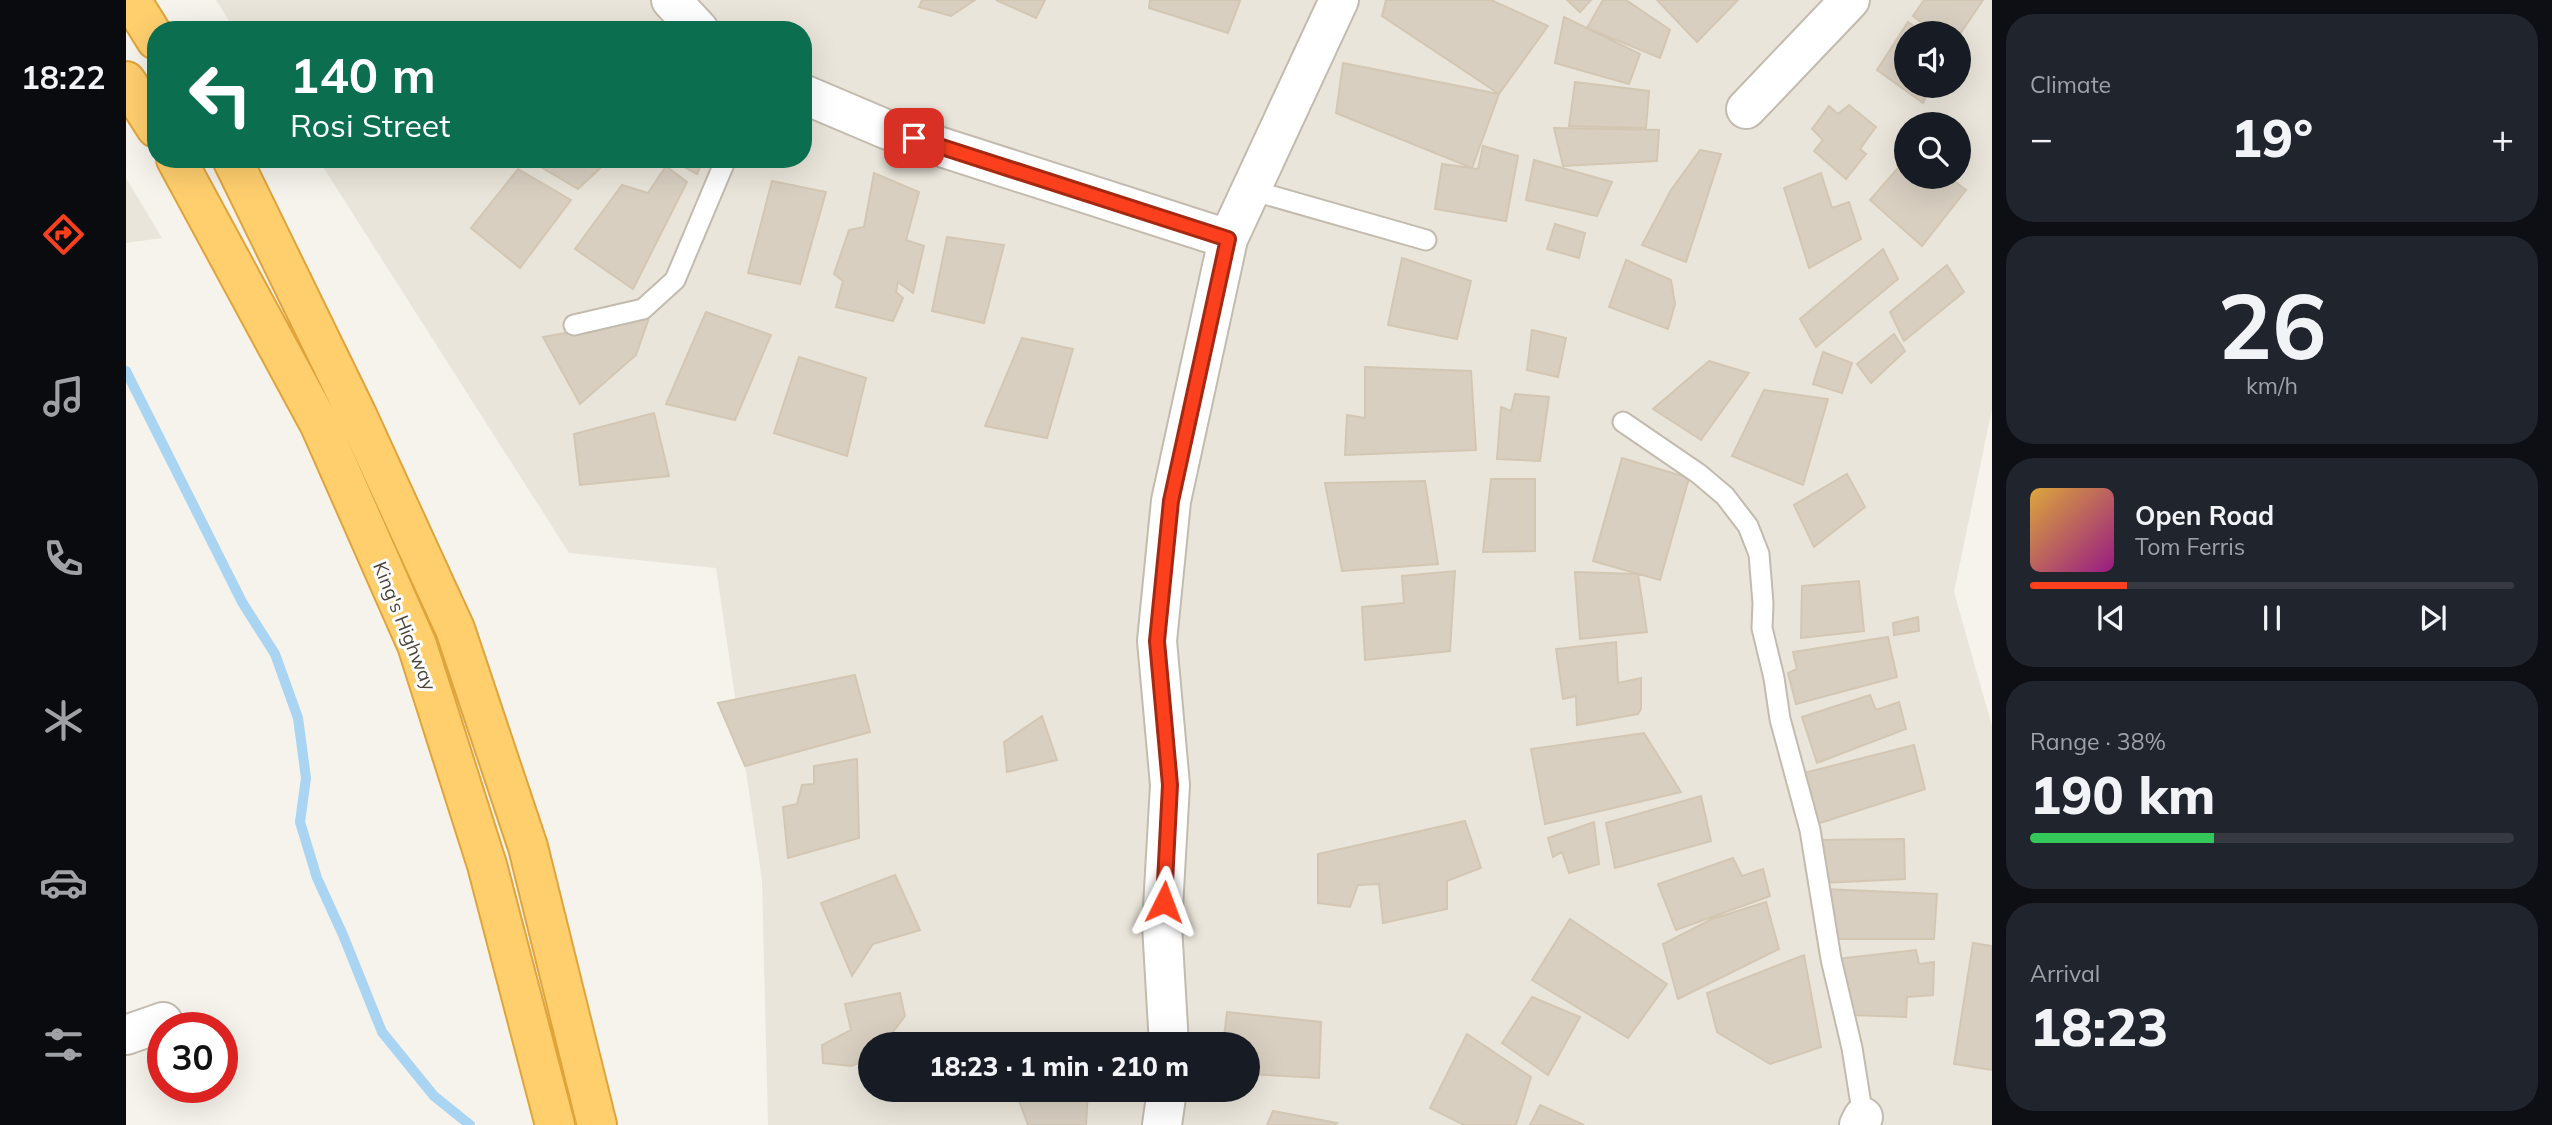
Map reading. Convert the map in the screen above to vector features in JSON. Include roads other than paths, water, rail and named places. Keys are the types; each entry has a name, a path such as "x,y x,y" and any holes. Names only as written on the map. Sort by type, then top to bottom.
{"highway":[{"path":"131,0 147,26"},
{"path":"126,81 147,114"},
{"name":"King's Highway","path":"181,168 320,425 417,645 487,865 555,1125"},
{"path":"236,168 356,412 455,629 528,848 597,1125"}],"street":[{"path":"671,0 691,21"},
{"path":"1168,1032 1162,925 1170,785 1157,641 1171,501 1228,239 1339,0"},
{"path":"1746,109 1850,0"},
{"path":"812,98 888,130 1228,239"},
{"path":"126,1035 147,1027"},
{"path":"1162,1125 1165,1102"}],"lane":[{"path":"574,325 643,309 675,280 722,168"},
{"path":"1251,190 1426,240"},
{"path":"1623,422 1699,474 1725,496 1748,526 1759,554 1762,628 1780,719 1810,830 1831,959 1852,1048 1861,1121"}],"waterway":[{"path":"126,371 242,602 275,654 298,718 306,778 300,822 317,878 382,1032 434,1096 470,1125"}]}
